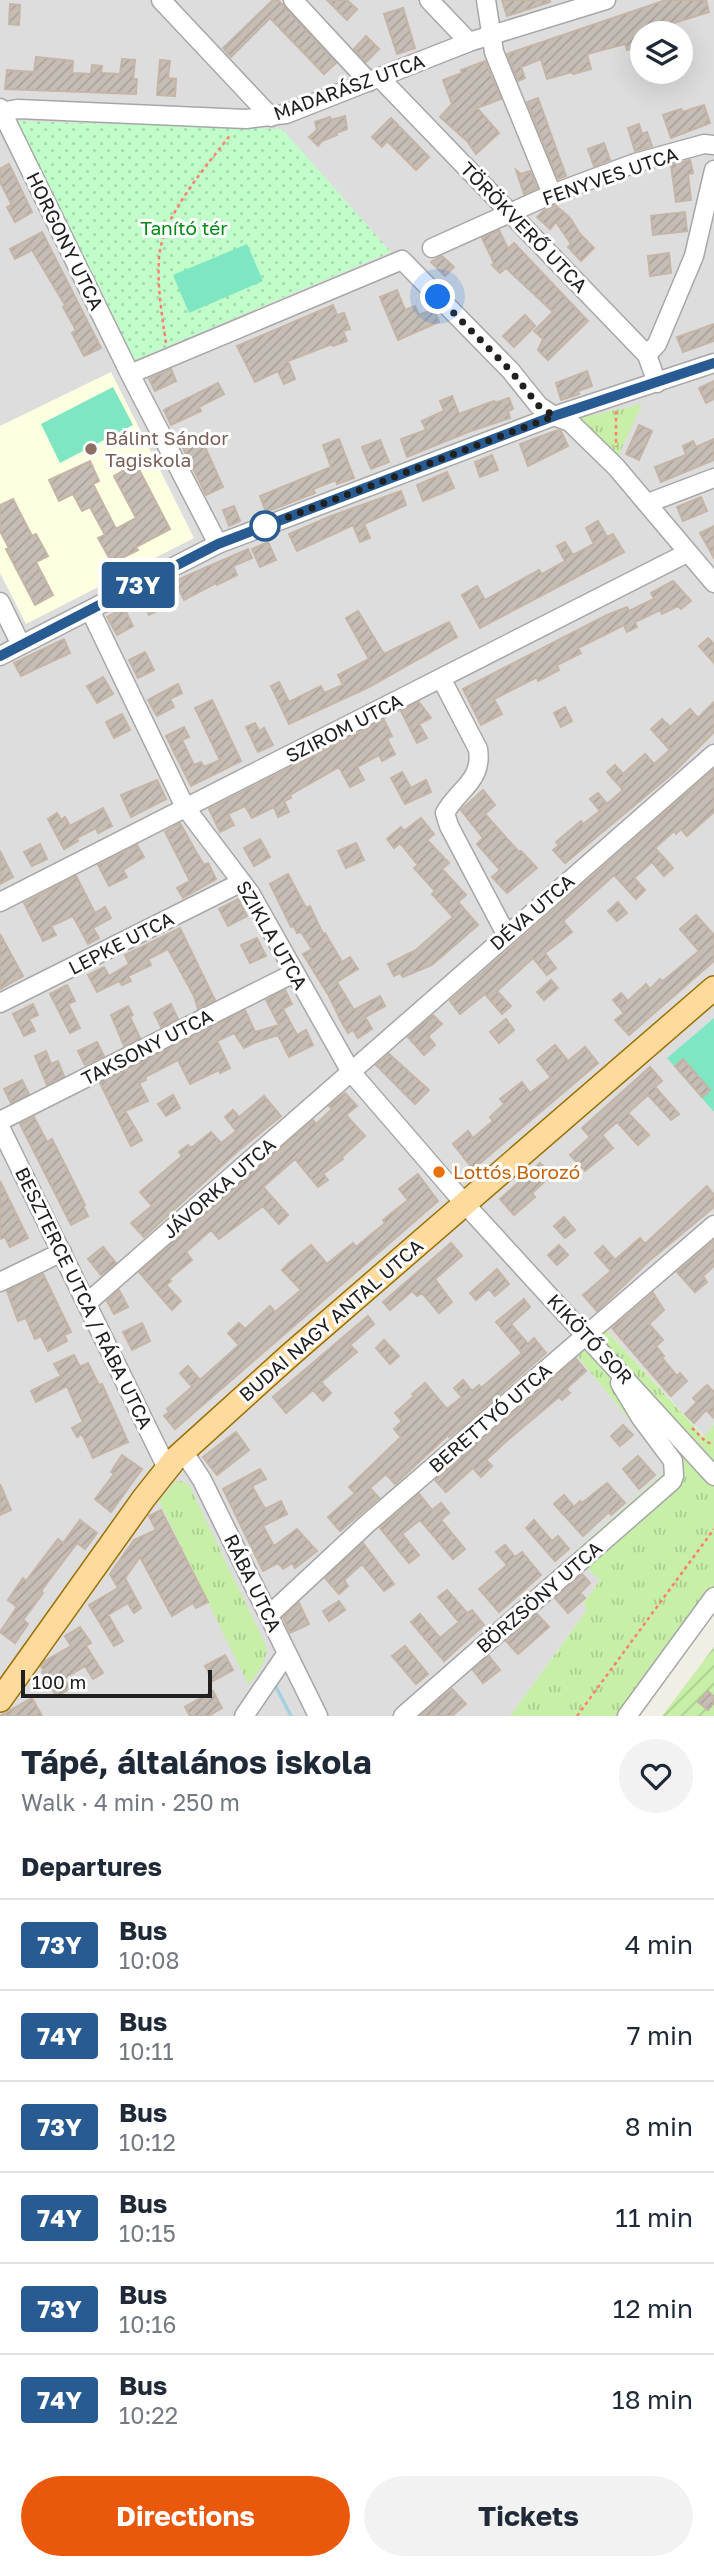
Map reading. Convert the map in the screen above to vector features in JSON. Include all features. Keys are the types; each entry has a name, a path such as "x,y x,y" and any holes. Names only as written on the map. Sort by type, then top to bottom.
{"main road":[{"name":"BUDAI NAGY ANTAL UTCA","path":"0,1700 175,1460 714,988"}],"street":[{"path":"161,0 271,117"},
{"name":"TÖRÖKVERŐ UTCA","path":"293,0 511,212 647,355 657,383"},
{"path":"429,0 468,42"},
{"path":"486,0 494,52 552,194"},
{"name":"MADARÁSZ UTCA","path":"1,111 18,109 246,119 271,117 286,114 468,42 606,0"},
{"name":"HORGONY UTCA","path":"1,111 218,544"},
{"name":"FENYVES UTCA","path":"432,248 552,194 635,163 704,144 714,145"},
{"path":"647,355 657,344 694,257 714,170"},
{"path":"130,373 402,260 510,370 539,406 570,422 616,467 714,583"},
{"path":"0,656 218,544 554,416 714,363"},
{"path":"648,503 714,478"},
{"name":"SZIROM UTCA","path":"0,902 687,553"},
{"path":"0,602 21,645"},
{"name":"SZIKLA UTCA","path":"90,610 185,807 242,882 270,926 351,1072 465,1204"},
{"path":"441,678 478,749 480,762 477,774 451,803 446,813 449,827 506,934"},
{"name":"DÉVA UTCA","path":"351,1072 714,754"},
{"name":"LEPKE UTCA","path":"0,1003 242,882"},
{"name":"TAKSONY UTCA","path":"0,1121 295,974"},
{"name":"JÁVORKA UTCA","path":"87,1303 351,1072"},
{"name":"BESZTERCE UTCA / RÁBA UTCA","path":"0,1127 87,1303 175,1460"},
{"name":"KIKÖTŐ SOR","path":"465,1204 714,1476"},
{"name":"BERETTYÓ UTCA","path":"269,1615 368,1524 714,1225"},
{"path":"0,1282 62,1252"},
{"name":"BÖRZSÖNY UTCA","path":"403,1716 672,1481 673,1461 670,1454 620,1386 614,1365"},
{"name":"RÁBA UTCA","path":"175,1460 202,1480 318,1716"},
{"path":"627,1716 714,1597"},
{"path":"244,1716 287,1653"}],"path":[{"path":"168,357 159,293 159,255 173,212 236,128 246,119"},
{"path":"616,396 616,467"},
{"path":"577,1716 714,1528"}],"shaded area":[{"path":"0,0 714,0 714,1018 668,1058 714,1112 714,1424 705,1437 606,1330 576,1354 669,1468 572,1554 600,1580 583,1604 587,1610 510,1716 0,1716"},
{"path":"111,372 194,538 26,624 0,573 0,426"}],"green space":[{"name":"Tanító tér","path":"17,121 282,129 391,252 135,360"},
{"path":"247,244 263,281 189,313 173,275"},
{"path":"113,387 133,425 60,463 41,424"},
{"path":"642,404 618,457 579,418"},
{"path":"714,1018 714,1112 667,1058"},
{"path":"606,1330 704,1437 714,1424 714,1599 631,1716 510,1716 587,1610 583,1604 600,1580 572,1554 669,1468 575,1353"},
{"path":"181,1481 189,1485 267,1648 261,1668 248,1684 159,1501 175,1482"},
{"path":"714,1647 714,1716 662,1716"}],"building":[{"path":"273,0 278,0 336,63 324,74 270,18 231,57 223,48"},
{"path":"327,0 347,0 357,9 347,20"},
{"path":"502,0 550,0 550,2 507,16"},
{"path":"666,0 706,0 709,12 680,21 630,21 630,49 627,50 625,44 587,54 591,69 573,74 572,72 547,79 541,59 521,67 525,78 518,81 507,54"},
{"path":"10,4 20,5 19,25 9,24"},
{"path":"403,8 415,48 397,54 384,14"},
{"path":"366,36 379,49 366,62 354,49"},
{"path":"36,57 73,61 72,73 91,74 92,65 102,66 101,73 120,74 122,59 135,60 133,79 137,79 136,94 5,89 7,70 34,72"},
{"path":"160,60 170,61 168,78 176,79 175,96 157,95"},
{"path":"485,61 501,99 477,108 499,133 476,154 467,141 440,117 452,104 443,80"},
{"path":"538,98 566,176 558,179 527,102"},
{"path":"704,105 710,123 671,138 663,115"},
{"path":"345,116 347,129 336,133 337,135 322,141 318,146 309,137 317,130 315,122"},
{"path":"391,118 429,157 416,170 387,141 382,147 372,137"},
{"path":"639,124 642,134 647,132 652,146 635,151 628,128"},
{"path":"604,143 610,160 594,166 588,149"},
{"path":"690,160 693,173 688,174 691,200 676,202 671,165"},
{"path":"9,164 32,212 15,222 7,207 12,205 0,182 0,169"},
{"path":"516,170 521,174 530,171 537,188 524,194"},
{"path":"555,205 570,218 580,234 594,248 581,261 568,247 571,244 556,222 550,229 537,217"},
{"path":"685,212 687,231 653,235 651,216"},
{"path":"499,230 508,249 514,243 588,321 548,360 538,350 543,339 534,331 553,312 506,268 500,273 492,265 494,263 482,238"},
{"path":"42,232 101,348 84,356 72,333 76,330 63,307 65,305 32,250 15,259 10,249"},
{"path":"669,253 671,273 650,276 648,256"},
{"path":"442,256 454,267 445,276 431,262"},
{"path":"397,290 405,310 415,306 419,315 434,309 439,322 398,340 380,297"},
{"path":"333,305 337,315 344,313 350,329 343,331 347,341 288,361 295,379 284,384 278,371 255,382 237,346"},
{"path":"525,315 535,326 514,347 503,336"},
{"path":"714,324 714,341 683,352 677,337"},
{"path":"171,369 176,381 155,391 149,379"},
{"path":"587,371 592,386 561,400 556,383"},
{"path":"714,381 714,399 706,403 699,388"},
{"path":"218,383 224,394 199,407 201,411 171,425 164,410"},
{"path":"452,396 459,414 509,398 513,409 508,411 510,418 407,457 401,439 426,430 422,421 444,411 440,401"},
{"path":"639,425 652,431 639,460 626,454"},
{"path":"558,430 568,446 528,466 520,444"},
{"path":"201,438 223,487 206,495 183,448"},
{"path":"339,439 354,478 337,484 336,480 313,489 315,493 266,512 260,496 331,467 323,445"},
{"path":"714,439 714,460 661,482 655,467 686,455 683,446 693,441 696,447"},
{"path":"380,440 389,462 371,469 362,447"},
{"path":"492,455 498,470 480,477 475,462"},
{"path":"132,456 170,529 112,563 98,538 105,535 90,507 82,511 73,494 59,501 49,480 90,461 99,481 93,484 116,529 136,518 114,476 124,470 120,462"},
{"path":"447,472 454,488 423,501 417,485"},
{"path":"401,491 406,505 364,524 370,538 360,542 353,525 297,551 289,534"},
{"path":"701,497 707,511 683,521 677,507"},
{"path":"13,499 32,536 36,534 48,556 36,562 53,595 35,605 6,549 9,548 0,531 0,505"},
{"path":"234,506 240,521 229,526 223,510"},
{"path":"598,521 607,537 613,534 624,552 480,628 462,595 477,586 485,600 539,570 542,574 565,561 557,546 565,542 573,555 594,544 586,528"},
{"path":"714,526 714,558 700,533"},
{"path":"268,542 276,560 260,567 252,549"},
{"path":"248,549 252,558 233,566 237,575 184,600 175,581"},
{"path":"673,581 691,601 681,609 678,606 662,614 660,610 635,622 637,627 627,632 624,625 578,648 581,653 557,665 559,670 538,681 537,677 494,699 502,714 481,725 463,689 607,615 627,607 629,611 654,599 651,593"},
{"path":"157,591 165,607 149,615 141,598"},
{"path":"124,608 133,626 117,635 107,617"},
{"path":"358,611 384,654 449,622 457,637 369,687 289,724 271,686 279,682 289,702 321,686 324,693 343,685 338,675 369,659 346,618"},
{"path":"708,638 714,644 714,663 699,646"},
{"path":"64,639 70,653 21,676 14,663"},
{"path":"145,652 154,670 138,678 129,660"},
{"path":"103,677 113,694 97,703 87,686"},
{"path":"178,684 182,693 170,699 174,707 157,716 148,700"},
{"path":"212,700 241,761 191,786 166,736 184,727 189,737 182,740 194,765 201,762 204,767 220,760 195,708"},
{"path":"419,702 431,718 419,724 427,738 417,743 401,711"},
{"path":"714,702 714,732 673,773 565,863 553,850 559,845 556,842 581,821 583,824 600,811 590,799 598,793 607,804 623,790 607,772 615,765 623,774 645,754 654,764 670,750 651,729 662,719 670,727 690,709 698,718"},
{"path":"565,707 572,721 561,727 554,713"},
{"path":"122,714 130,730 114,738 106,722"},
{"path":"384,720 392,736 387,739 395,754 382,761 379,755 357,767 364,780 350,787 339,767 290,795 291,798 284,801 289,812 278,817 274,807 252,818 245,806 228,814 234,825 220,832 209,809"},
{"path":"255,723 259,731 264,728 273,745 258,752 246,727"},
{"path":"714,769 714,812 687,836 681,829 676,834 674,831 655,848 673,868 664,876 652,862 634,878 645,890 636,899 614,875 563,921 572,932 545,953 556,968 547,975 533,958 497,991 511,1006 502,1014 485,994 460,1014 450,1001"},
{"path":"402,772 411,788 426,780 431,792 405,804 391,778"},
{"path":"157,780 166,799 131,817 121,795"},
{"path":"483,790 495,805 485,814 537,868 507,893 492,877 500,870 477,844 483,838 461,810"},
{"path":"103,808 112,826 98,833 96,828 64,849 48,819 57,813 61,820 65,817 70,826"},
{"path":"421,818 434,834 427,840 449,863 442,869 466,895 458,902 478,925 432,965 403,977 400,973 394,976 388,964 416,950 453,917 432,894 435,891 414,868 418,865 400,843 394,848 387,839 401,827 404,831"},
{"path":"180,823 204,865 208,863 216,879 183,898 177,888 190,881 165,832"},
{"path":"260,839 270,857 254,866 244,848"},
{"path":"356,843 364,860 346,868 338,851"},
{"path":"40,844 47,859 32,866 24,852"},
{"path":"137,845 144,857 123,870 127,877 109,886 98,865"},
{"path":"0,851 13,877 0,884"},
{"path":"288,874 306,908 310,906 323,934 325,933 342,962 350,957 358,969 337,982 354,1010 380,996 385,1006 365,1017 372,1029 358,1038 353,1030 348,1033 341,1021 303,954 312,949 301,932 297,933 294,926 291,927 270,884"},
{"path":"76,876 95,913 105,907 111,918 93,928 99,938 88,944 73,916 51,926 56,935 43,941 24,903"},
{"path":"238,899 247,916 228,926 219,909"},
{"path":"618,902 627,913 617,921 608,911"},
{"path":"696,915 714,935 714,961 629,1035 615,1020 624,1013 613,1000 621,993 628,1001 646,984 650,989 699,951 680,929"},
{"path":"180,928 215,1000 198,1009 194,996 168,949 148,959 151,965 128,976 131,981 122,985 119,981 97,992 88,975 104,967 109,976 129,964 125,955"},
{"path":"0,934 23,976 0,989"},
{"path":"257,938 266,956 250,963 241,945"},
{"path":"551,980 558,988 544,1000 537,992"},
{"path":"67,985 75,1001 68,1004 80,1028 70,1033 50,994"},
{"path":"285,990 292,1004 283,1009 297,1035 306,1030 313,1045 289,1057 278,1035 244,1048 234,1033 217,1041 230,1068 220,1073 219,1070 190,1084 178,1060 145,1077 146,1080 139,1083 148,1101 125,1111 142,1140 131,1146 100,1083 245,1010 255,1032 279,1025 266,1000"},
{"path":"33,1004 38,1015 29,1019 35,1031 24,1036 13,1014"},
{"path":"171,1004 178,1019 161,1027 154,1013"},
{"path":"128,1006 140,1038 124,1046 111,1015"},
{"path":"433,1015 442,1024 428,1036 435,1045 424,1055 408,1037"},
{"path":"506,1019 514,1030 499,1043 490,1032"},
{"path":"97,1042 104,1056 85,1065 78,1051"},
{"path":"555,1045 568,1061 585,1047 598,1063 473,1169 453,1144 468,1131 473,1138 493,1121 490,1117 504,1104 500,1099 522,1082 530,1093 551,1077 537,1060"},
{"path":"46,1051 51,1064 58,1061 64,1076 47,1085 35,1056"},
{"path":"389,1054 429,1090 415,1104 376,1065"},
{"path":"683,1059 710,1090 702,1097 675,1066"},
{"path":"650,1067 662,1081 655,1087 679,1114 671,1120 648,1095 628,1113 649,1135 638,1145 617,1122 602,1135 613,1148 585,1171 570,1155 590,1137 582,1128"},
{"path":"22,1080 29,1094 11,1103 4,1089"},
{"path":"345,1093 357,1106 346,1115 365,1136 342,1157 343,1159 323,1174 328,1180 318,1187 295,1159 263,1187 288,1215 279,1224 263,1206 219,1239 211,1230 186,1252 192,1260 169,1279 171,1281 166,1285 181,1301 172,1310 139,1272 313,1120 316,1124 332,1109 329,1106"},
{"path":"173,1095 180,1108 166,1116 158,1104"},
{"path":"264,1096 281,1116 239,1150 144,1237 131,1223 152,1206 140,1192 182,1156 179,1152 188,1145 191,1148 211,1132 221,1143 236,1131 225,1117 233,1110 239,1117"},
{"path":"34,1117 47,1142 52,1139 85,1205 83,1206 88,1216 71,1225 20,1124"},
{"path":"540,1163 552,1175 532,1193 535,1197 514,1215 500,1199"},
{"path":"418,1174 438,1201 175,1429 164,1416 169,1412 167,1409 192,1387 180,1373 188,1366 200,1380 239,1345 228,1333 239,1323 245,1329 270,1306 275,1312 301,1290 282,1270 290,1262 311,1245 327,1264 353,1243 356,1247 408,1200 399,1189"},
{"path":"0,1181 28,1238 10,1247 5,1237 0,1239"},
{"path":"707,1186 714,1195 714,1207 649,1261 597,1311 583,1295 611,1271 595,1253 603,1246 615,1260 640,1238 645,1244"},
{"path":"564,1217 575,1230 565,1238 554,1226"},
{"path":"714,1240 714,1266 703,1276 707,1282 695,1292 677,1272"},
{"path":"451,1243 462,1256 435,1279 452,1302 439,1313 422,1293 417,1296 412,1291 390,1310 383,1302"},
{"path":"559,1245 568,1255 557,1265 548,1255"},
{"path":"103,1247 116,1263 101,1275 88,1259"},
{"path":"497,1269 509,1284 495,1296 489,1289 476,1300 470,1293"},
{"path":"43,1274 71,1332 64,1335 67,1341 48,1351 41,1336 35,1339 26,1318 18,1321 7,1291"},
{"path":"119,1290 128,1307 114,1314 107,1301"},
{"path":"653,1293 664,1310 649,1324 663,1340 656,1346 677,1376 680,1373 687,1381 671,1396 612,1328"},
{"path":"524,1299 530,1307 511,1324 528,1344 534,1338 546,1353 463,1426 449,1437 448,1435 395,1484 386,1474 370,1488 379,1498 340,1531 328,1517 355,1493 349,1487 401,1437 394,1429 402,1421 395,1413 414,1396 412,1394 425,1383 447,1409 462,1397 454,1388 463,1380 472,1391 479,1385 481,1388 522,1353 496,1322"},
{"path":"368,1316 374,1324 350,1345 357,1352 321,1382 331,1393 323,1401 313,1390 286,1413 273,1397"},
{"path":"142,1323 150,1341 132,1350 123,1332"},
{"path":"384,1340 399,1356 390,1364 376,1348"},
{"path":"74,1355 80,1367 88,1363 99,1385 102,1384 128,1442 93,1458 82,1434 77,1437 72,1428 83,1422 67,1386 36,1402 31,1391 61,1376 54,1364"},
{"path":"576,1359 586,1371 566,1389 570,1393 562,1400 559,1397 486,1460 492,1466 481,1477 473,1468 446,1492 435,1480"},
{"path":"707,1385 714,1392 714,1418 706,1410 694,1423 685,1414 697,1402 693,1398"},
{"path":"623,1425 633,1435 620,1446 611,1436"},
{"path":"236,1432 249,1450 217,1475 203,1457"},
{"path":"122,1455 142,1469 111,1512 95,1499 114,1474 111,1472"},
{"path":"638,1456 655,1475 639,1489 623,1469"},
{"path":"260,1469 266,1479 252,1486 265,1509 281,1501 287,1514 263,1526 274,1546 297,1529 317,1551 295,1568 292,1563 283,1569 278,1563 263,1571 223,1489"},
{"path":"607,1483 625,1503 611,1515 609,1512 583,1536 554,1504 564,1495 574,1507"},
{"path":"0,1484 11,1510 0,1515"},
{"path":"419,1494 432,1510 441,1503 449,1513 441,1520 465,1549 453,1559 420,1520 402,1534 419,1555 409,1563 380,1528"},
{"path":"161,1510 208,1602 196,1608 193,1603 172,1616 140,1557 125,1578 141,1608 134,1613 128,1603 108,1615 123,1641 114,1646 89,1605 118,1588 110,1574 134,1540 156,1530 149,1516"},
{"path":"80,1520 97,1533 85,1549 77,1543 41,1591 43,1593 23,1620 28,1624 15,1643 0,1632 17,1607 8,1600 23,1578 26,1581 58,1539 63,1543"},
{"path":"534,1520 552,1541 558,1536 569,1549 555,1561 526,1528"},
{"path":"363,1543 394,1584 384,1591 362,1564 344,1580 348,1586 339,1594 325,1578"},
{"path":"505,1545 515,1557 522,1552 541,1575 499,1612 479,1589 507,1565 496,1552"},
{"path":"582,1574 590,1583 580,1593 585,1598 568,1613 555,1598"},
{"path":"447,1590 467,1613 472,1610 484,1625 444,1661 411,1622 420,1614 440,1638 459,1622 438,1597"},
{"path":"339,1601 345,1610 329,1621 323,1611"},
{"path":"299,1603 309,1624 290,1633 283,1617"},
{"path":"537,1614 549,1627 518,1654 506,1641"},
{"path":"80,1627 91,1643 86,1646 103,1673 93,1679 85,1666 64,1679 70,1688 57,1697 41,1666 71,1646 65,1636"},
{"path":"405,1646 428,1674 416,1684 392,1656"},
{"path":"225,1655 233,1670 213,1681 205,1666"},
{"path":"489,1656 500,1670 483,1683 473,1670"},
{"path":"452,1689 466,1704 452,1716 420,1716"},
{"path":"213,1691 222,1708 208,1716 190,1716 185,1707"},
{"path":"708,1691 714,1697 714,1703 708,1710 698,1702"},
{"path":"32,1698 42,1716 0,1716"}],"waterway":[{"path":"276,1687 291,1716"}],"bus line":[{"name":"73Y","path":"0,656 218,544 554,416 714,363"}],"place":[{"name":"Bálint Sándor Tagiskola","path":"91,449"},
{"name":"Lottós Borozó","path":"439,1172"}],"route":[{"path":"265,526 554,416 539,406 510,370 438,297"}]}
